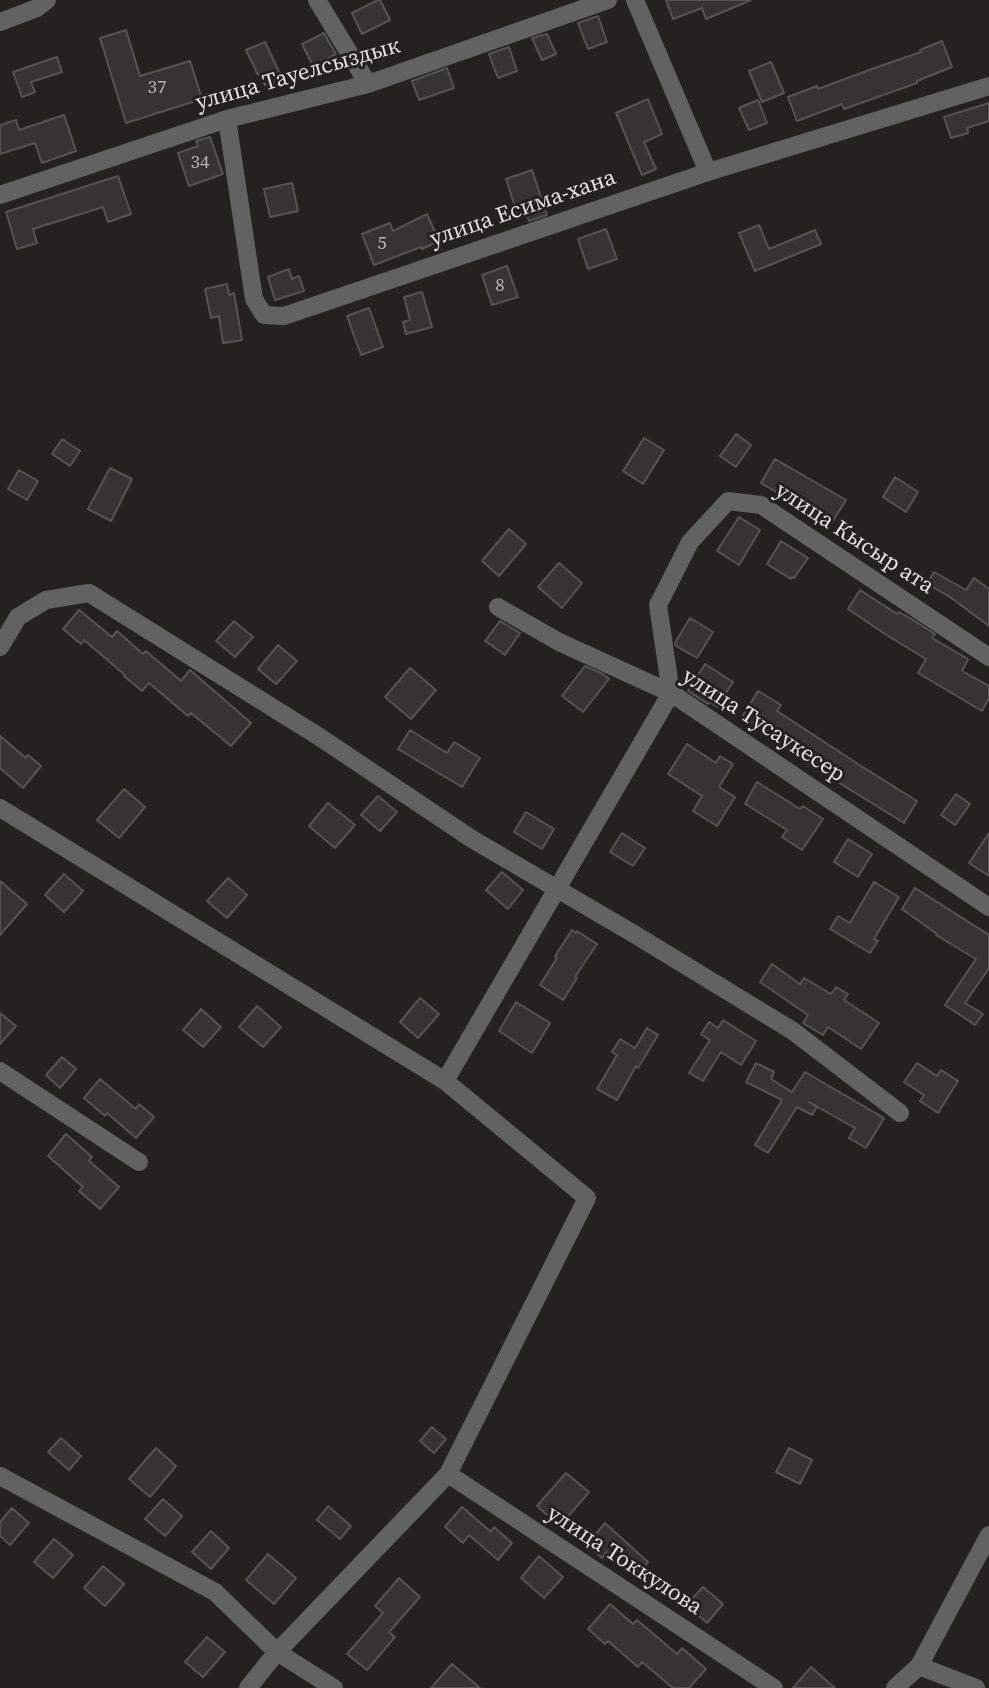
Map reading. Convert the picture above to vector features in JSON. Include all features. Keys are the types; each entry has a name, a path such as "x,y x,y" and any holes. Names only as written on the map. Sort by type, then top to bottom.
{"street":[{"path":"0,22 37,8 47,0"},
{"path":"317,0 368,84"},
{"name":"улица Тауелсыздык","path":"0,195 227,120 368,84 608,0"},
{"path":"635,0 708,172"},
{"name":"улица Есима-хана","path":"227,120 254,299 264,315 284,316 708,172 989,86"},
{"name":"улица Кысыр ата","path":"671,693 658,605 690,542 728,501 761,505 989,657"},
{"path":"0,647 18,617 46,600 89,593 318,736 472,839 793,1031 900,1113"},
{"name":"улица Тусаукесер","path":"498,607 559,642 671,693 989,907"},
{"path":"446,1081 671,693"},
{"path":"0,808 446,1081 587,1198 448,1474 277,1652 248,1688"},
{"path":"0,1071 139,1162"},
{"name":"улица Токкулова","path":"448,1474 774,1688"},
{"path":"0,1476 215,1592 277,1652 334,1688"},
{"path":"895,1688 919,1666 989,1535"},
{"path":"919,1666 976,1688"}],"building":[{"path":"378,0 390,20 362,34 352,13"},
{"path":"666,0 751,0 706,19 702,8 673,19"},
{"path":"598,16 607,42 588,49 578,23"},
{"path":"126,30 140,76 190,61 202,99 126,123 100,38"},
{"path":"324,33 336,54 313,66 302,44"},
{"path":"547,34 556,54 542,60 532,38"},
{"path":"942,41 952,67 917,83 844,109 842,104 797,121 788,97 921,52 920,50"},
{"path":"265,42 282,78 265,85 246,50"},
{"path":"509,47 517,71 498,78 489,54"},
{"path":"57,57 62,72 31,82 35,92 22,97 13,72"},
{"path":"771,62 784,93 762,102 749,71"},
{"path":"447,68 454,88 419,100 412,81"},
{"path":"648,99 662,134 644,142 656,169 642,175 616,113"},
{"path":"758,100 767,123 749,130 739,108"},
{"path":"989,103 989,121 967,128 968,133 951,138 944,117"},
{"path":"64,115 76,151 42,163 35,143 0,154 0,125 16,120 19,130"},
{"path":"210,137 223,174 189,186 178,153 198,146 196,141"},
{"path":"532,170 547,215 529,221 526,213 518,216 506,179"},
{"path":"118,176 131,214 108,222 103,207 33,229 37,243 17,249 6,212"},
{"path":"292,183 298,211 270,217 264,189"},
{"path":"427,214 439,241 374,265 362,234 390,223 393,231"},
{"path":"759,225 769,249 815,230 821,244 755,271 739,233"},
{"path":"606,229 617,259 588,269 578,239"},
{"path":"507,266 518,297 492,305 482,275"},
{"path":"289,269 292,279 299,276 304,291 275,300 268,277"},
{"path":"227,284 229,295 234,293 242,340 223,343 219,316 211,318 205,289"},
{"path":"422,292 432,327 406,334 403,322 410,320 404,297"},
{"path":"369,308 383,347 361,355 347,316"},
{"path":"736,434 751,445 736,467 720,456"},
{"path":"644,438 664,450 643,484 623,471"},
{"path":"62,439 80,451 70,466 52,454"},
{"path":"775,459 846,500 831,524 761,483"},
{"path":"110,468 132,479 111,521 88,509"},
{"path":"19,470 38,481 27,500 8,489"},
{"path":"895,477 918,492 906,512 883,497"},
{"path":"739,517 760,530 739,565 717,551"},
{"path":"509,529 526,544 499,576 482,561"},
{"path":"781,541 808,558 791,579 767,564"},
{"path":"559,563 582,583 562,608 538,587"},
{"path":"934,572 966,590 974,578 989,589 989,626 950,597 927,584"},
{"path":"860,590 897,614 899,612 915,621 935,634 932,638 968,659 962,671 989,686 989,698 982,711 918,673 926,659 848,609"},
{"path":"79,610 112,637 117,631 143,654 146,651 181,681 190,670 251,723 231,746 191,713 188,716 149,683 142,691 84,640 81,644 63,629"},
{"path":"690,618 713,632 697,658 675,643"},
{"path":"234,621 253,637 235,657 216,641"},
{"path":"500,621 520,633 505,655 485,641"},
{"path":"278,645 297,661 276,684 258,669"},
{"path":"705,664 733,682 717,707 688,691"},
{"path":"585,666 609,679 583,712 562,696"},
{"path":"410,668 436,690 411,719 385,697"},
{"path":"758,691 781,705 777,711 917,801 904,823 804,761 779,743 780,741 742,717"},
{"path":"410,730 447,753 454,742 480,758 462,787 398,749"},
{"path":"0,736 26,758 28,755 41,766 23,788 0,768"},
{"path":"687,744 716,763 720,756 733,764 719,787 735,797 717,826 693,811 702,796 668,774"},
{"path":"757,782 800,809 803,806 823,819 802,850 782,837 787,830 745,804"},
{"path":"124,789 145,807 119,838 97,820"},
{"path":"956,794 970,804 955,825 941,815"},
{"path":"378,796 397,812 380,831 361,815"},
{"path":"328,803 355,825 335,848 309,826"},
{"path":"526,812 554,829 542,849 514,832"},
{"path":"622,833 645,848 633,866 610,852"},
{"path":"989,833 989,876 969,863"},
{"path":"848,839 872,854 858,877 834,862"},
{"path":"502,872 523,890 508,909 486,890"},
{"path":"64,874 83,891 64,912 45,895"},
{"path":"228,878 247,895 227,918 207,901"},
{"path":"0,881 27,904 0,935"},
{"path":"874,882 899,897 874,939 878,941 870,953 830,929 838,916 850,923"},
{"path":"915,888 989,935 989,968 965,1003 983,1014 975,1025 945,1005 976,959 936,935 902,909"},
{"path":"572,930 597,944 563,1000 540,985"},
{"path":"772,964 800,984 804,978 831,994 836,987 848,994 844,1000 879,1023 861,1049 828,1027 823,1035 803,1023 808,1015 760,982"},
{"path":"420,998 439,1014 418,1038 400,1022"},
{"path":"516,1002 550,1023 532,1053 499,1031"},
{"path":"257,1006 281,1027 263,1047 239,1027"},
{"path":"201,1009 221,1027 203,1047 183,1030"},
{"path":"0,1013 16,1026 0,1044"},
{"path":"723,1020 756,1041 741,1065 721,1052 703,1081 689,1073 710,1040 701,1034 709,1022 718,1028"},
{"path":"647,1028 658,1035 617,1100 597,1089 617,1055 612,1052 620,1039 635,1048"},
{"path":"62,1057 76,1069 60,1088 46,1075"},
{"path":"756,1063 774,1072 771,1079 792,1092 805,1072 884,1118 866,1148 849,1138 855,1128 809,1102 817,1107 812,1115 797,1107 768,1153 755,1145 782,1100 746,1082"},
{"path":"917,1063 937,1076 941,1070 958,1081 938,1113 920,1101 924,1095 904,1082"},
{"path":"100,1079 136,1109 139,1104 154,1117 136,1138 107,1113 105,1116 84,1098"},
{"path":"66,1134 92,1157 89,1161 119,1187 100,1209 79,1191 83,1187 48,1156"},
{"path":"432,1427 446,1439 434,1453 420,1441"},
{"path":"61,1438 81,1456 69,1470 48,1452"},
{"path":"156,1448 176,1466 150,1497 129,1479"},
{"path":"789,1448 812,1460 800,1484 776,1472"},
{"path":"566,1473 589,1492 560,1526 537,1506"},
{"path":"163,1499 182,1516 165,1536 145,1519"},
{"path":"328,1506 351,1526 340,1539 317,1520"},
{"path":"462,1507 491,1532 494,1527 512,1543 498,1560 469,1535 463,1543 445,1527"},
{"path":"12,1508 29,1523 10,1545 0,1536 0,1522"},
{"path":"605,1523 648,1562 635,1577 607,1552 602,1558 587,1545"},
{"path":"211,1531 229,1548 211,1569 192,1552"},
{"path":"54,1539 73,1555 53,1578 34,1562"},
{"path":"268,1554 296,1578 274,1604 246,1580"},
{"path":"539,1556 563,1577 544,1598 521,1578"},
{"path":"103,1566 124,1584 105,1606 84,1588"},
{"path":"399,1578 420,1597 389,1632 395,1637 367,1670 347,1654 383,1613 375,1606"},
{"path":"703,1587 723,1604 707,1623 686,1605"},
{"path":"610,1604 633,1624 637,1620 677,1654 682,1648 706,1669 689,1688 673,1688 642,1662 638,1667 608,1641 605,1644 588,1629"},
{"path":"207,1637 225,1652 203,1677 185,1662"},
{"path":"452,1664 480,1688 431,1688"},
{"path":"811,1667 835,1688 793,1688"}]}
